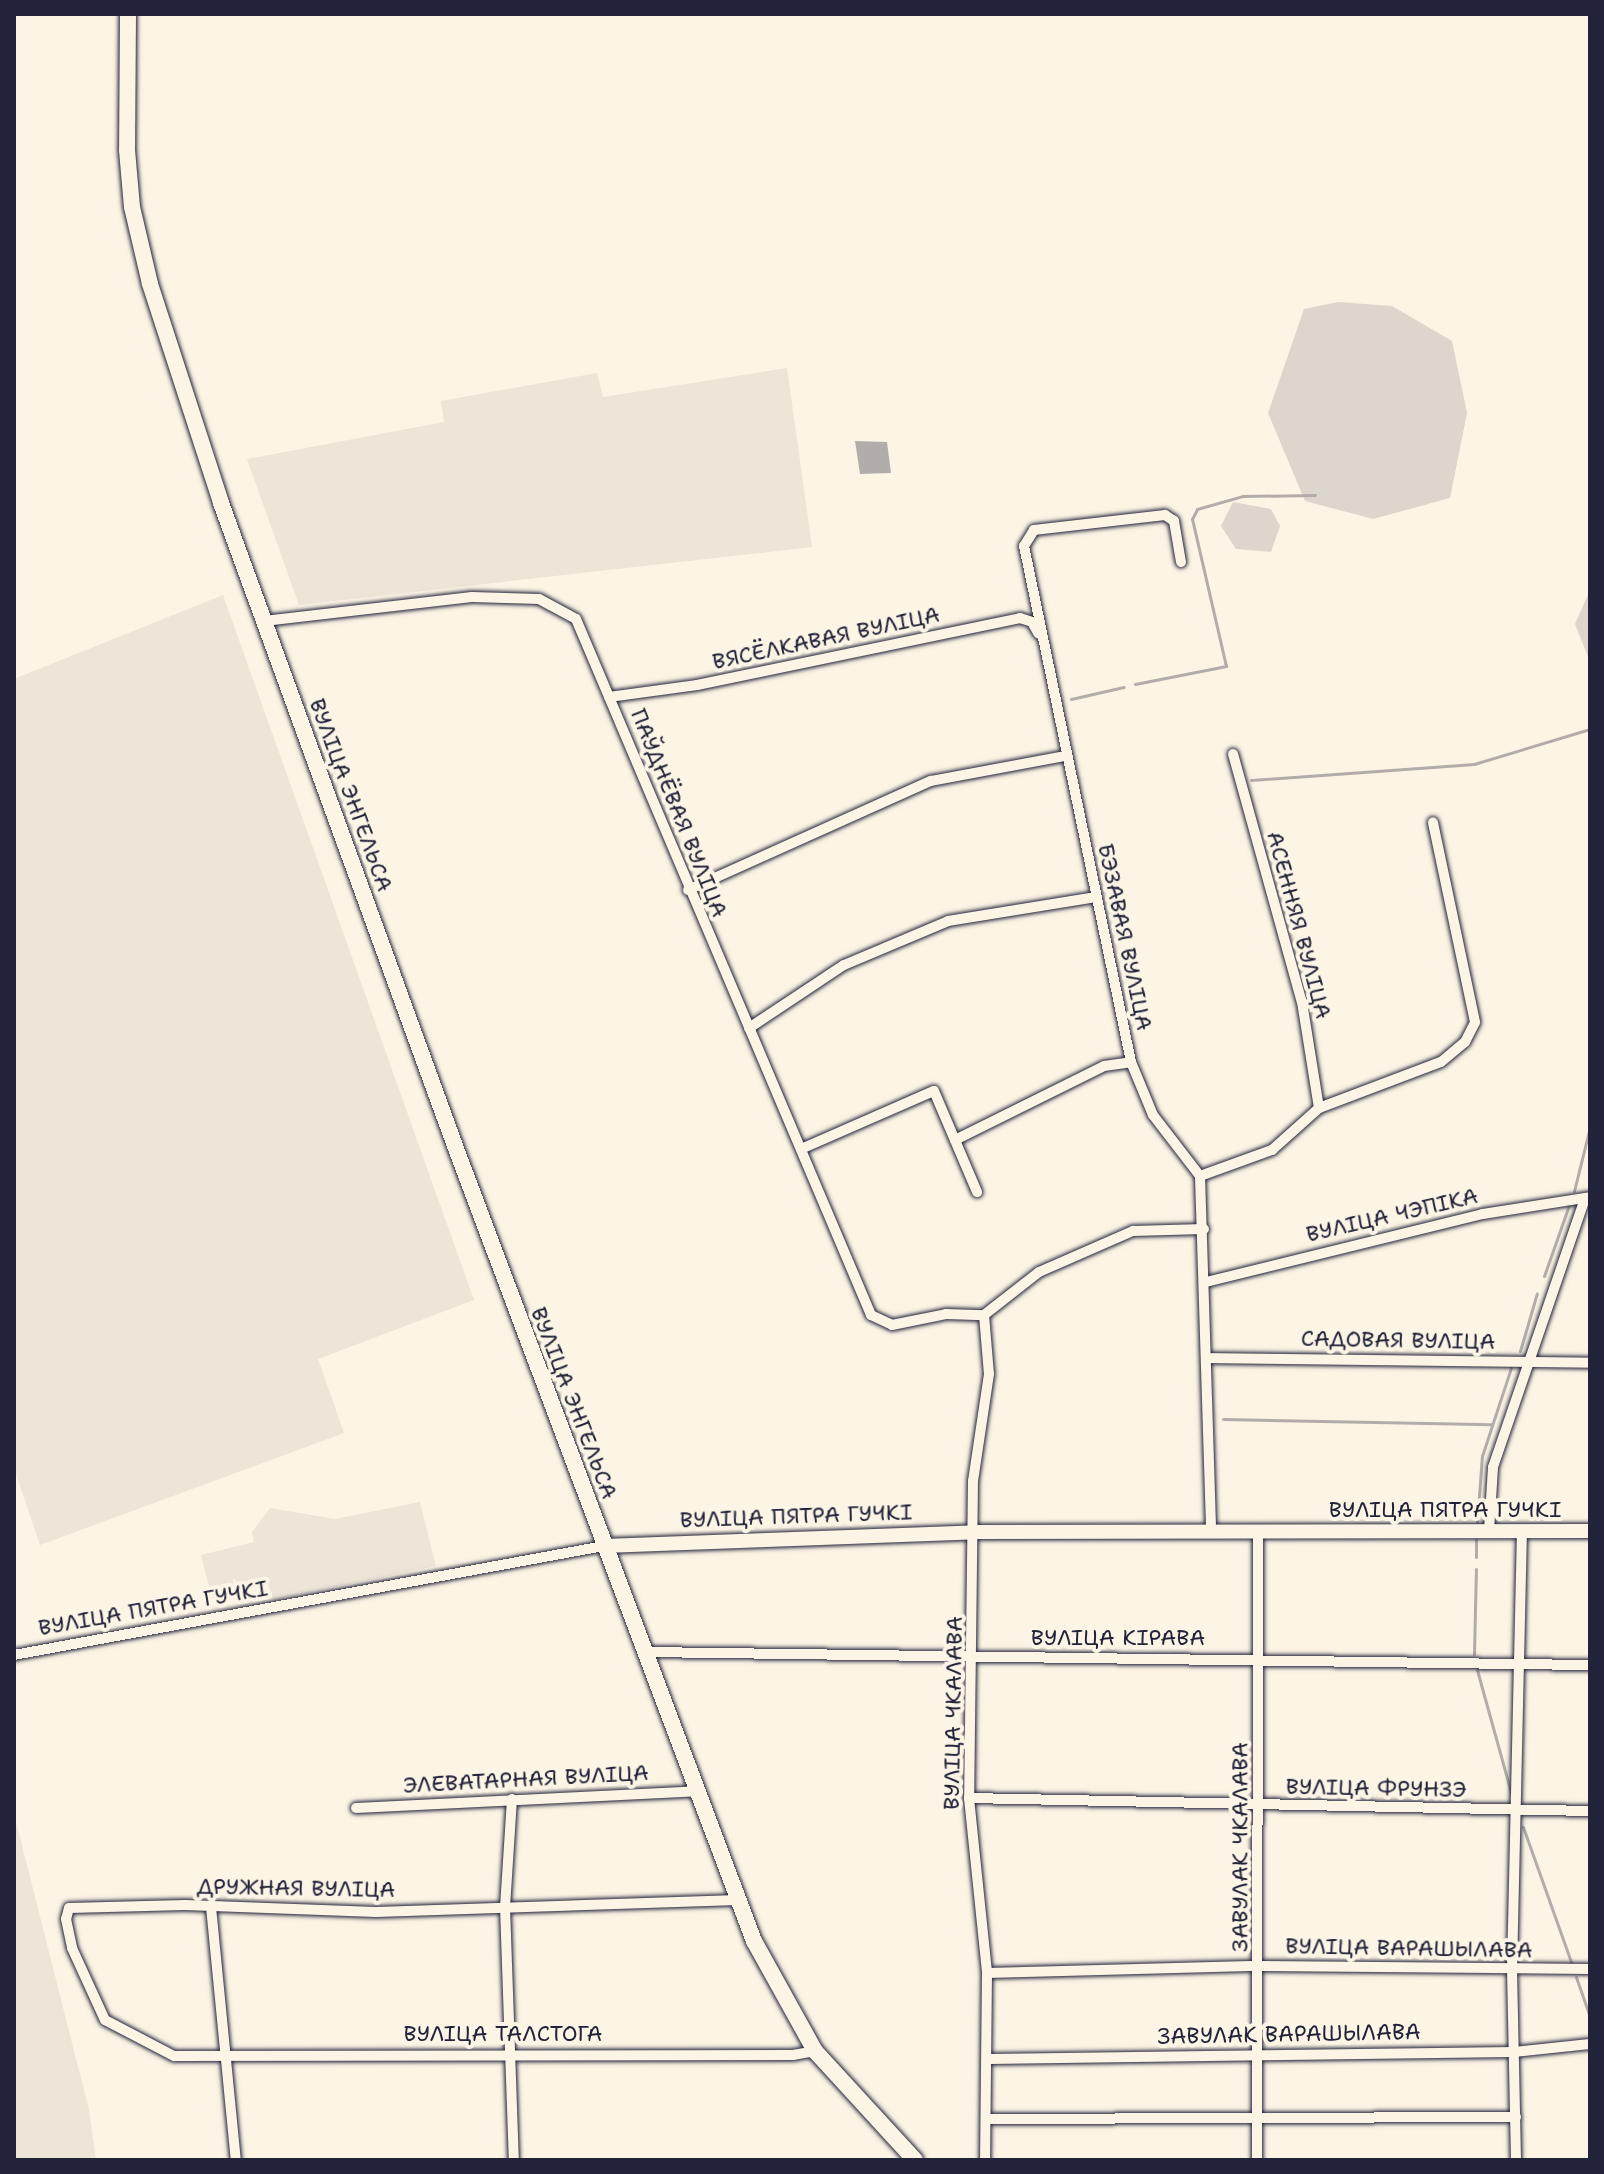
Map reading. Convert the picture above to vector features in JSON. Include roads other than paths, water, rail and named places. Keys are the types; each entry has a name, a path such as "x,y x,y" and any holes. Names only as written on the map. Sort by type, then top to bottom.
{"main road":[{"name":"ВУЛІЦА ЭНГЕЛЬСА","path":"128,14 132,207 177,374 264,621 604,1546 738,1900 770,1975 815,2051 915,2160"}],"street":[{"name":"БЭЗАВАЯ ВУЛІЦА","path":"1181,562 1174,521 1165,515 1034,530 1024,546 1065,756 1131,1062 1153,1115 1200,1176"},
{"name":"ПАЎДНЁВАЯ ВУЛІЦА","path":"264,621 472,597 539,599 576,619 688,890 871,1315 892,1325 946,1314 984,1315"},
{"name":"ВЯСЁЛКАВАЯ ВУЛІЦА","path":"609,697 697,685 1020,618 1032,622 1041,638"},
{"name":"АСЕННЯЯ ВУЛІЦА","path":"1233,754 1302,1002 1319,1108"},
{"path":"688,890 931,781 1065,756"},
{"path":"1211,1533 1206,1282 1200,1176 1272,1150 1319,1108 1441,1062 1465,1042 1475,1022 1433,822"},
{"path":"749,1028 844,965 948,921 1096,897"},
{"path":"955,1140 1104,1066 1131,1062"},
{"path":"801,1149 934,1091 977,1192"},
{"path":"1489,1531 1493,1467 1525,1361 1588,1197"},
{"name":"ВУЛІЦА ЧЭПІКА","path":"1206,1282 1468,1218 1588,1197"},
{"path":"984,1315 1039,1272 1133,1231 1204,1229"},
{"name":"ВУЛІЦА ЧКАЛАВА","path":"984,1315 989,1374 973,1481 977,1532 969,1798 987,1973 985,2160"},
{"name":"САДОВАЯ ВУЛІЦА","path":"1206,1358 1590,1363"},
{"path":"1516,2160 1512,1970 1522,1664 1522,1531"},
{"name":"ВУЛІЦА ПЯТРА ГУЧКІ","path":"14,1655 604,1546 977,1532 1590,1531"},
{"name":"ЗАВУЛАК ЧКАЛАВА","path":"1257,2160 1256,2054 1260,1966 1258,1533"},
{"name":"ВУЛІЦА КІРАВА","path":"645,1652 974,1658 1260,1657 1590,1665"},
{"name":"ЭЛЕВАТАРНАЯ ВУЛІЦА","path":"356,1808 698,1791"},
{"name":"ВУЛІЦА ФРУНЗЭ","path":"969,1798 1260,1807 1590,1811"},
{"path":"512,1799 505,1907 514,2160"},
{"name":"ДРУЖНАЯ ВУЛІЦА","path":"191,2053 174,2056 158,2051 105,2020 72,1948 66,1919 69,1908 211,1907 376,1912 738,1900"},
{"path":"211,1907 236,2160"},
{"name":"ВУЛІЦА ВАРАШЫЛАВА","path":"987,1973 1260,1966 1590,1969"},
{"name":"ЗАВУЛАК ВАРАШЫЛАВА","path":"988,2059 1514,2052 1590,2044"},
{"name":"ВУЛІЦА ТАЛСТОГА","path":"191,2053 793,2055 815,2051"},
{"path":"986,2119 1516,2117"}],"waterway":[{"path":"1135,684 1226,666 1192,519 1197,509 1243,496 1315,495"},
{"path":"1071,699 1124,687"},
{"path":"1251,780 1474,764 1590,729"},
{"path":"1574,1191 1590,1127"},
{"path":"1544,1276 1569,1205"},
{"path":"1520,1351 1537,1293"},
{"path":"1477,1522 1482,1456 1511,1368"},
{"path":"1223,1419 1492,1424"},
{"path":"1476,1539 1476,1557"},
{"path":"1474,1654 1476,1569"},
{"path":"1477,1670 1511,1793"},
{"path":"1523,1827 1571,1962"},
{"path":"1576,1977 1590,2017"}]}
